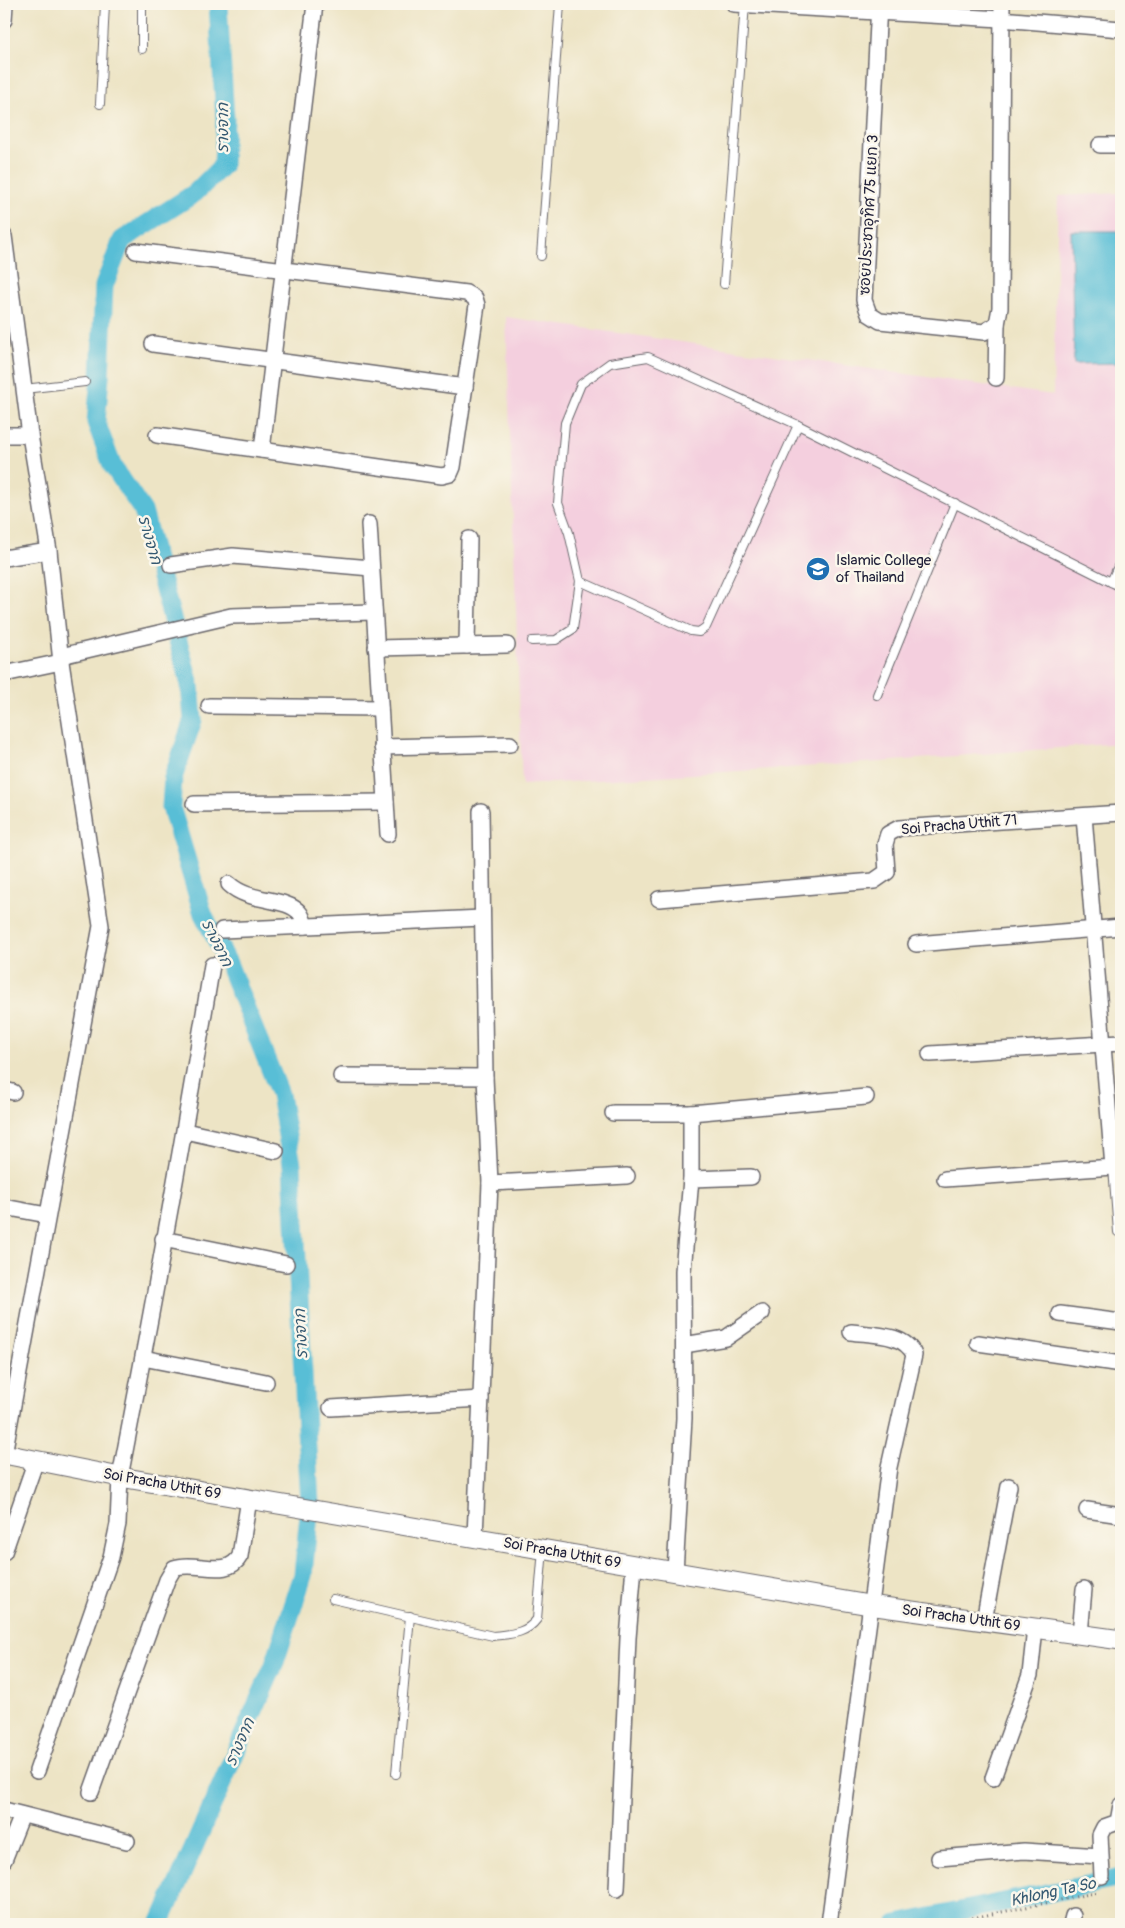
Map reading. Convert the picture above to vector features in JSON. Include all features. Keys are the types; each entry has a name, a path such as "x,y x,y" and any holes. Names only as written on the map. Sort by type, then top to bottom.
{"street":[{"path":"4,20 5,4"},
{"path":"262,450 315,4"},
{"path":"734,4 1001,11 1121,29"},
{"name":"ซอยประชาอุทิศ 75 แยก 3","path":"879,8 864,300 869,314 880,321 984,332 996,324"},
{"path":"996,378 996,324 1000,308 1001,11"},
{"path":"1100,145 1121,145"},
{"path":"4,238 10,338 24,389 49,551 61,659 101,926 4,1454"},
{"path":"136,251 466,293 475,298 477,306 453,467 450,474 442,476 157,435"},
{"path":"153,344 465,387"},
{"path":"4,435 30,435"},
{"path":"368,524 388,834"},
{"path":"466,646 469,539"},
{"path":"4,558 49,551"},
{"path":"171,565 233,556 371,568"},
{"path":"4,674 232,616 373,612"},
{"path":"376,648 507,645"},
{"path":"209,706 380,708"},
{"path":"382,747 510,744"},
{"path":"194,804 386,802"},
{"path":"475,1537 490,1182 485,1077 481,811"},
{"name":"Soi Pracha Uthit 71","path":"658,899 874,880 887,872 885,844 888,834 899,828 1121,813"},
{"path":"945,1180 1113,1167 1084,816"},
{"path":"229,884 247,896 292,908 300,912 305,926"},
{"path":"222,930 482,918"},
{"path":"916,944 1121,927"},
{"path":"37,1771 111,1557 118,1524 120,1477 163,1239 185,1130 212,965"},
{"path":"930,1054 1121,1043"},
{"path":"341,1076 485,1077"},
{"path":"613,1113 691,1113 866,1097"},
{"path":"675,1572 684,1418 683,1270 691,1180 691,1113"},
{"path":"185,1130 276,1151"},
{"path":"490,1182 627,1176"},
{"path":"691,1180 751,1177"},
{"path":"4,1207 47,1215"},
{"path":"163,1239 286,1264"},
{"path":"684,1345 726,1338 762,1313"},
{"path":"1060,1314 1121,1322"},
{"path":"829,1924 889,1467 914,1355 910,1346 899,1339 852,1332"},
{"path":"978,1343 1121,1364"},
{"path":"143,1358 266,1382"},
{"path":"331,1408 481,1399"},
{"name":"Soi Pracha Uthit 69","path":"4,1454 120,1477 634,1566 870,1605 1121,1640"},
{"path":"4,1552 36,1460"},
{"path":"984,1621 1009,1486"},
{"path":"91,1792 167,1580 174,1568 183,1565 211,1568 236,1563 240,1556 248,1499"},
{"path":"1087,1510 1121,1514"},
{"path":"617,1889 628,1638 634,1566"},
{"path":"1080,1634 1084,1590"},
{"path":"993,1778 1030,1675 1035,1628"},
{"path":"1104,1883 1100,1856 1101,1832 1107,1825 1118,1822 1121,1805"},
{"path":"4,1810 127,1841"},
{"path":"4,1860 22,1815"},
{"path":"939,1858 1024,1851 1100,1856"}],"lane":[{"path":"100,104 105,4"},
{"path":"142,4 142,50"},
{"path":"541,256 560,4"},
{"path":"724,284 745,4"},
{"path":"532,641 556,640 573,629 580,581 569,533 558,503 565,424 581,384 610,363 648,356 798,425 1121,587"},
{"path":"24,389 85,382"},
{"path":"580,581 691,631 699,632 706,627 798,425"},
{"path":"877,696 955,503"},
{"path":"1111,582 1121,560"},
{"path":"1113,1167 1118,1232"},
{"path":"333,1599 493,1636 517,1633 530,1628 537,1619 544,1549"},
{"path":"396,1774 410,1616"}],"path":[{"path":"942,1924 1104,1883"}],"shaded area":[{"name":"Islamic College of Thailand","path":"1121,193 1121,743 880,762 522,785 506,317 1053,395 1058,196"}],"water":[{"path":"1071,231 1121,231 1121,363 1074,364"}],"waterway":[{"name":"รางจาก","path":"160,1924 274,1665 303,1575 310,1504 292,1165 280,1094 228,963 203,914 171,807 173,778 193,720 190,685 143,511 112,465 96,422 104,286 122,240 195,193 223,165 225,119 218,4"},
{"name":"Khlong Ta So","path":"897,1924 1121,1878"}],"place":[{"name":"Islamic College of Thailand","path":"818,569"}]}
